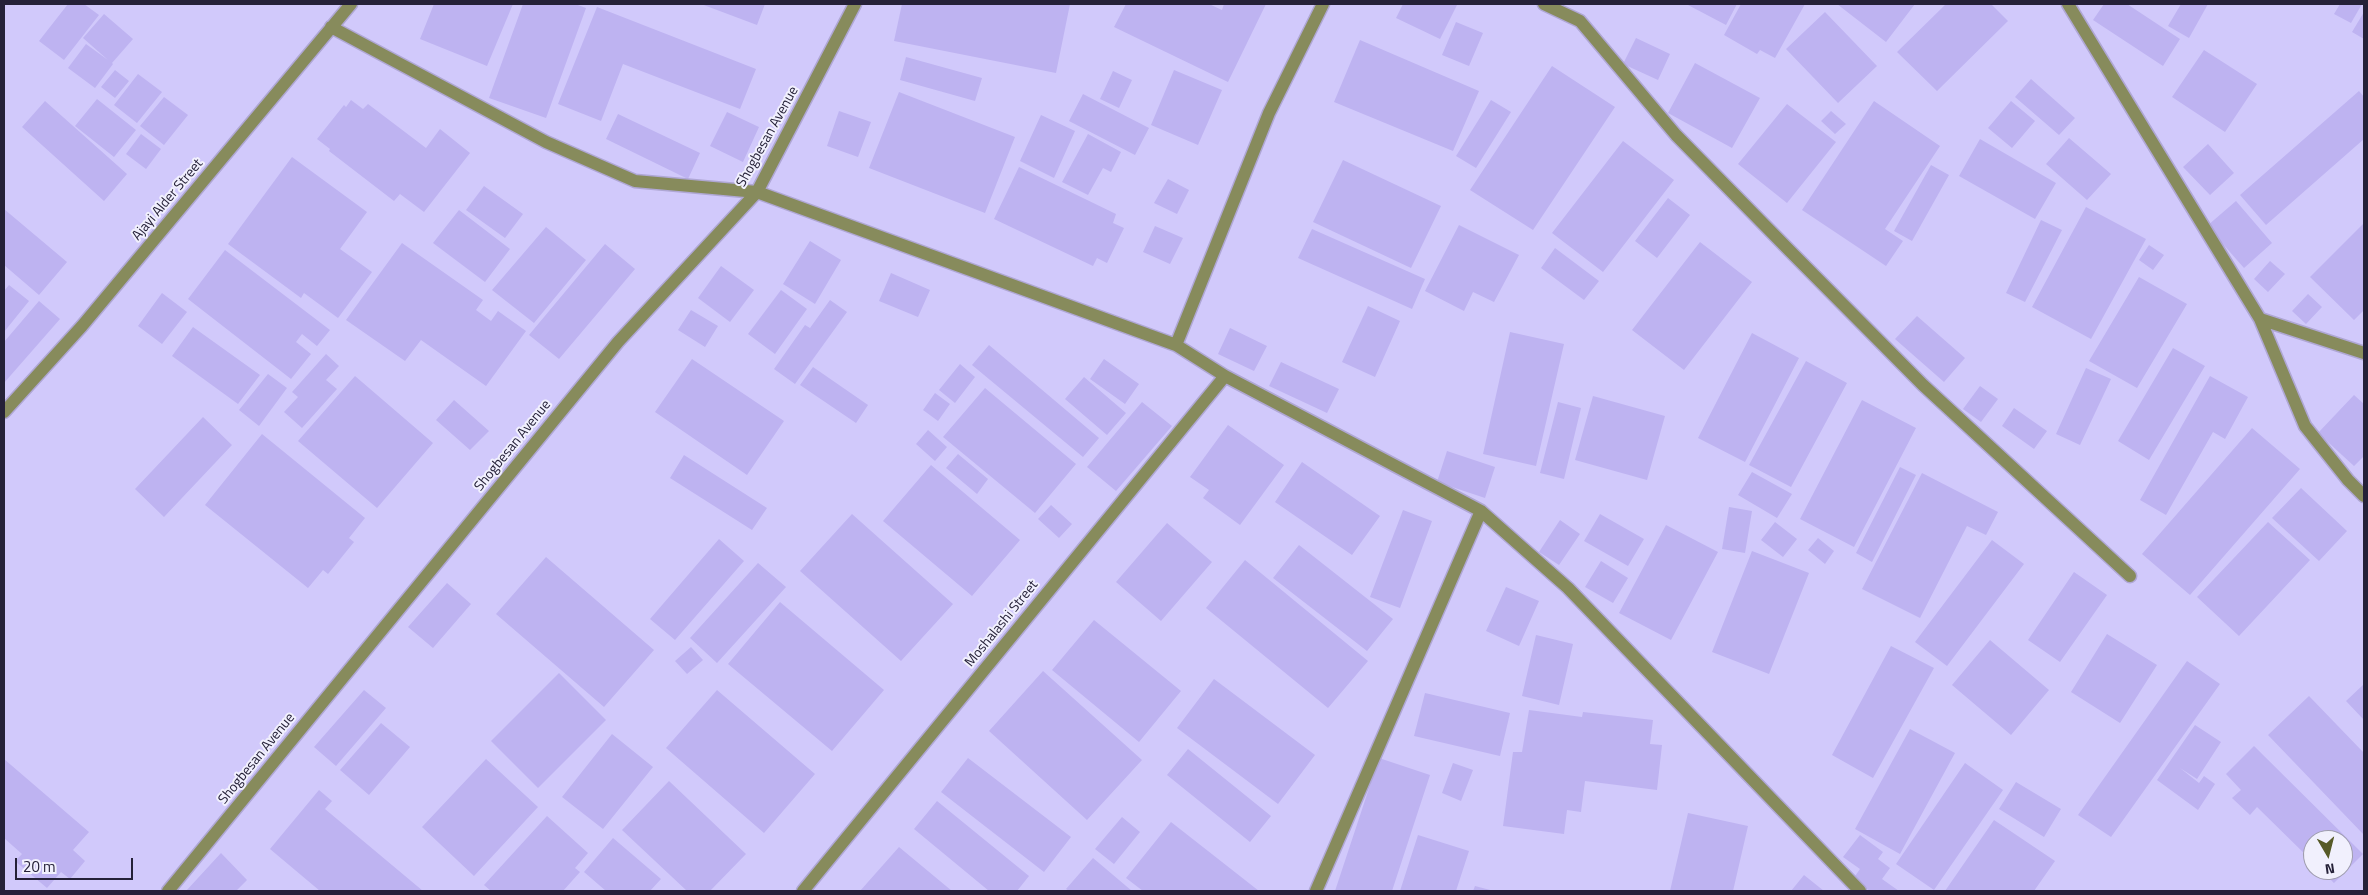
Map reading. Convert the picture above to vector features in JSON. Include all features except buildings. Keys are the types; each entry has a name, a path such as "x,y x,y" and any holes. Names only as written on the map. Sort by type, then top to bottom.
{"street":[{"name":"Ajayi Alder Street","path":"4,412 82,326 351,4"},
{"name":"Shogbesan Avenue","path":"168,891 618,342 758,192 855,4"},
{"path":"1176,344 1269,113 1323,4"},
{"path":"1544,4 1580,21 1676,135 1769,230 1923,385 2130,576"},
{"path":"2068,4 2260,319 2305,426 2348,480 2364,496"},
{"path":"331,27 546,142 635,181 758,192 1176,344 1225,376 1481,511 1568,588 1860,891"},
{"path":"2260,319 2364,353"},
{"name":"Moshalashi Street","path":"803,891 1225,376"},
{"path":"1316,891 1481,511"}]}
